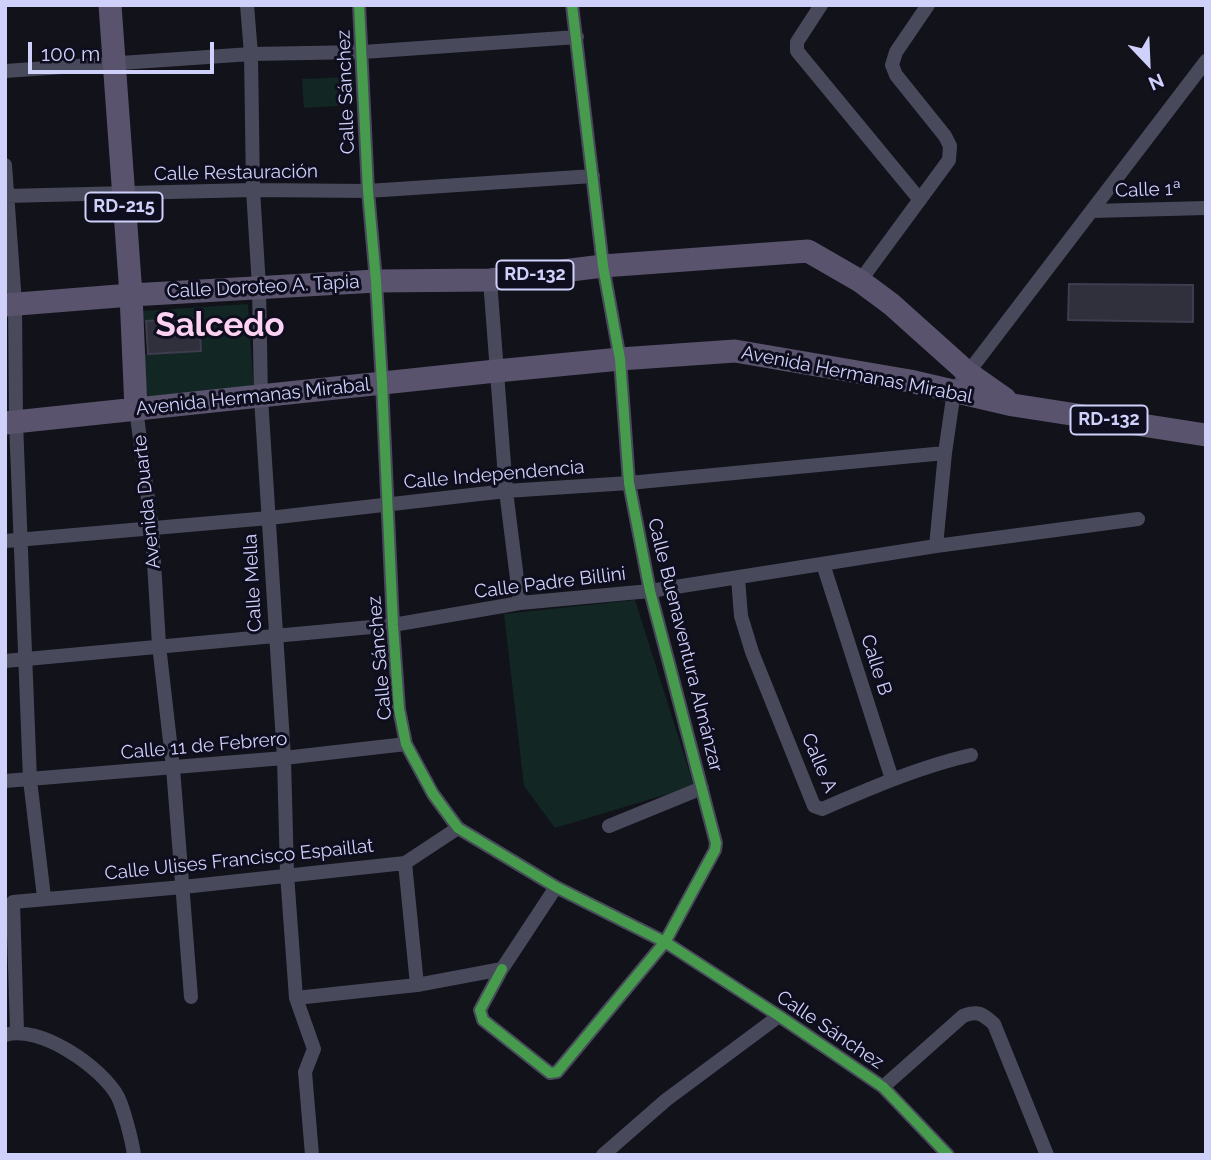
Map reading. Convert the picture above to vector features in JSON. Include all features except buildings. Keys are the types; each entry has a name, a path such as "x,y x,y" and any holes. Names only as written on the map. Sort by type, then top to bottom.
{"main road":[{"name":"Avenida Duarte","path":"110,5 131,295 136,409"},
{"name":"Calle Doroteo A. Tapia","path":"10,304 376,281 490,280 603,266 807,251 860,281 891,304 968,373 1013,405"},
{"name":"Avenida Hermanas Mirabal","path":"11,423 496,371 735,351 910,381 1013,405 1206,435"}],"street":[{"name":"Calle Mella","path":"247,5 251,54 261,398 274,635 284,758 287,874 296,998 314,1049 305,1072 312,1155"},
{"name":"Calle Sánchez","path":"359,5 368,191 382,383 393,625 399,709 406,744 433,794 458,828 556,887 665,942 779,1016 883,1087 948,1155"},
{"name":"Calle Buenaventura Almánzar","path":"502,969 480,1015 554,1074 665,942 715,850 715,836 650,591 629,483 620,359 603,266 572,5"},
{"path":"821,5 796,42 797,51 920,200"},
{"path":"860,281 949,160 950,146 945,136 896,75 892,65 896,52 928,5"},
{"path":"5,71 251,54 363,52 577,37"},
{"path":"936,546 954,391 1206,61"},
{"path":"5,165 13,540 26,658 30,780 44,897"},
{"name":"Calle Restauración","path":"6,196 253,190 368,191 593,176"},
{"name":"Calle 1ª","path":"1092,211 1206,208"},
{"path":"490,280 506,491 520,603"},
{"name":"Avenida Duarte","path":"136,409 152,528 159,645 173,768 191,998"},
{"name":"Calle Independencia","path":"13,540 269,518 506,491 629,483 945,453"},
{"name":"Calle Padre Billini","path":"5,661 393,625 520,603 650,591 936,546 1138,519"},
{"name":"Calle B","path":"823,564 892,779"},
{"name":"Calle A","path":"737,578 741,616 752,652 814,806 822,809 892,779 971,755"},
{"name":"Calle 11 de Febrero","path":"5,781 284,758 406,744"},
{"path":"609,826 702,788"},
{"name":"Calle Ulises Francisco Espaillat","path":"9,898 183,887 405,863 458,828"},
{"path":"405,863 417,985"},
{"path":"296,998 417,985 502,969 556,887"},
{"path":"9,898 11,1033 54,1043 90,1065 118,1097 134,1155"},
{"path":"883,1087 963,1016 973,1012 984,1014 994,1024 1047,1155"},
{"path":"603,1155 666,1100 779,1016"}],"green space":[{"path":"349,77 350,105 304,108 302,79"},
{"path":"248,304 254,394 147,401 144,354 201,350 199,318 142,322 142,311"},
{"path":"635,600 694,786 555,828 524,786 504,614"}],"cycle path":[{"path":"359,5 368,191 382,383 393,625 399,709 406,744 433,794 458,828 556,887 665,942 779,1016 883,1087 948,1155"},
{"path":"502,969 480,1010 483,1020 550,1073 557,1072 665,942 715,850 716,843 650,591 629,483 620,359 603,266 572,5"}],"district":[{"name":"Salcedo","path":"220,326"}]}
